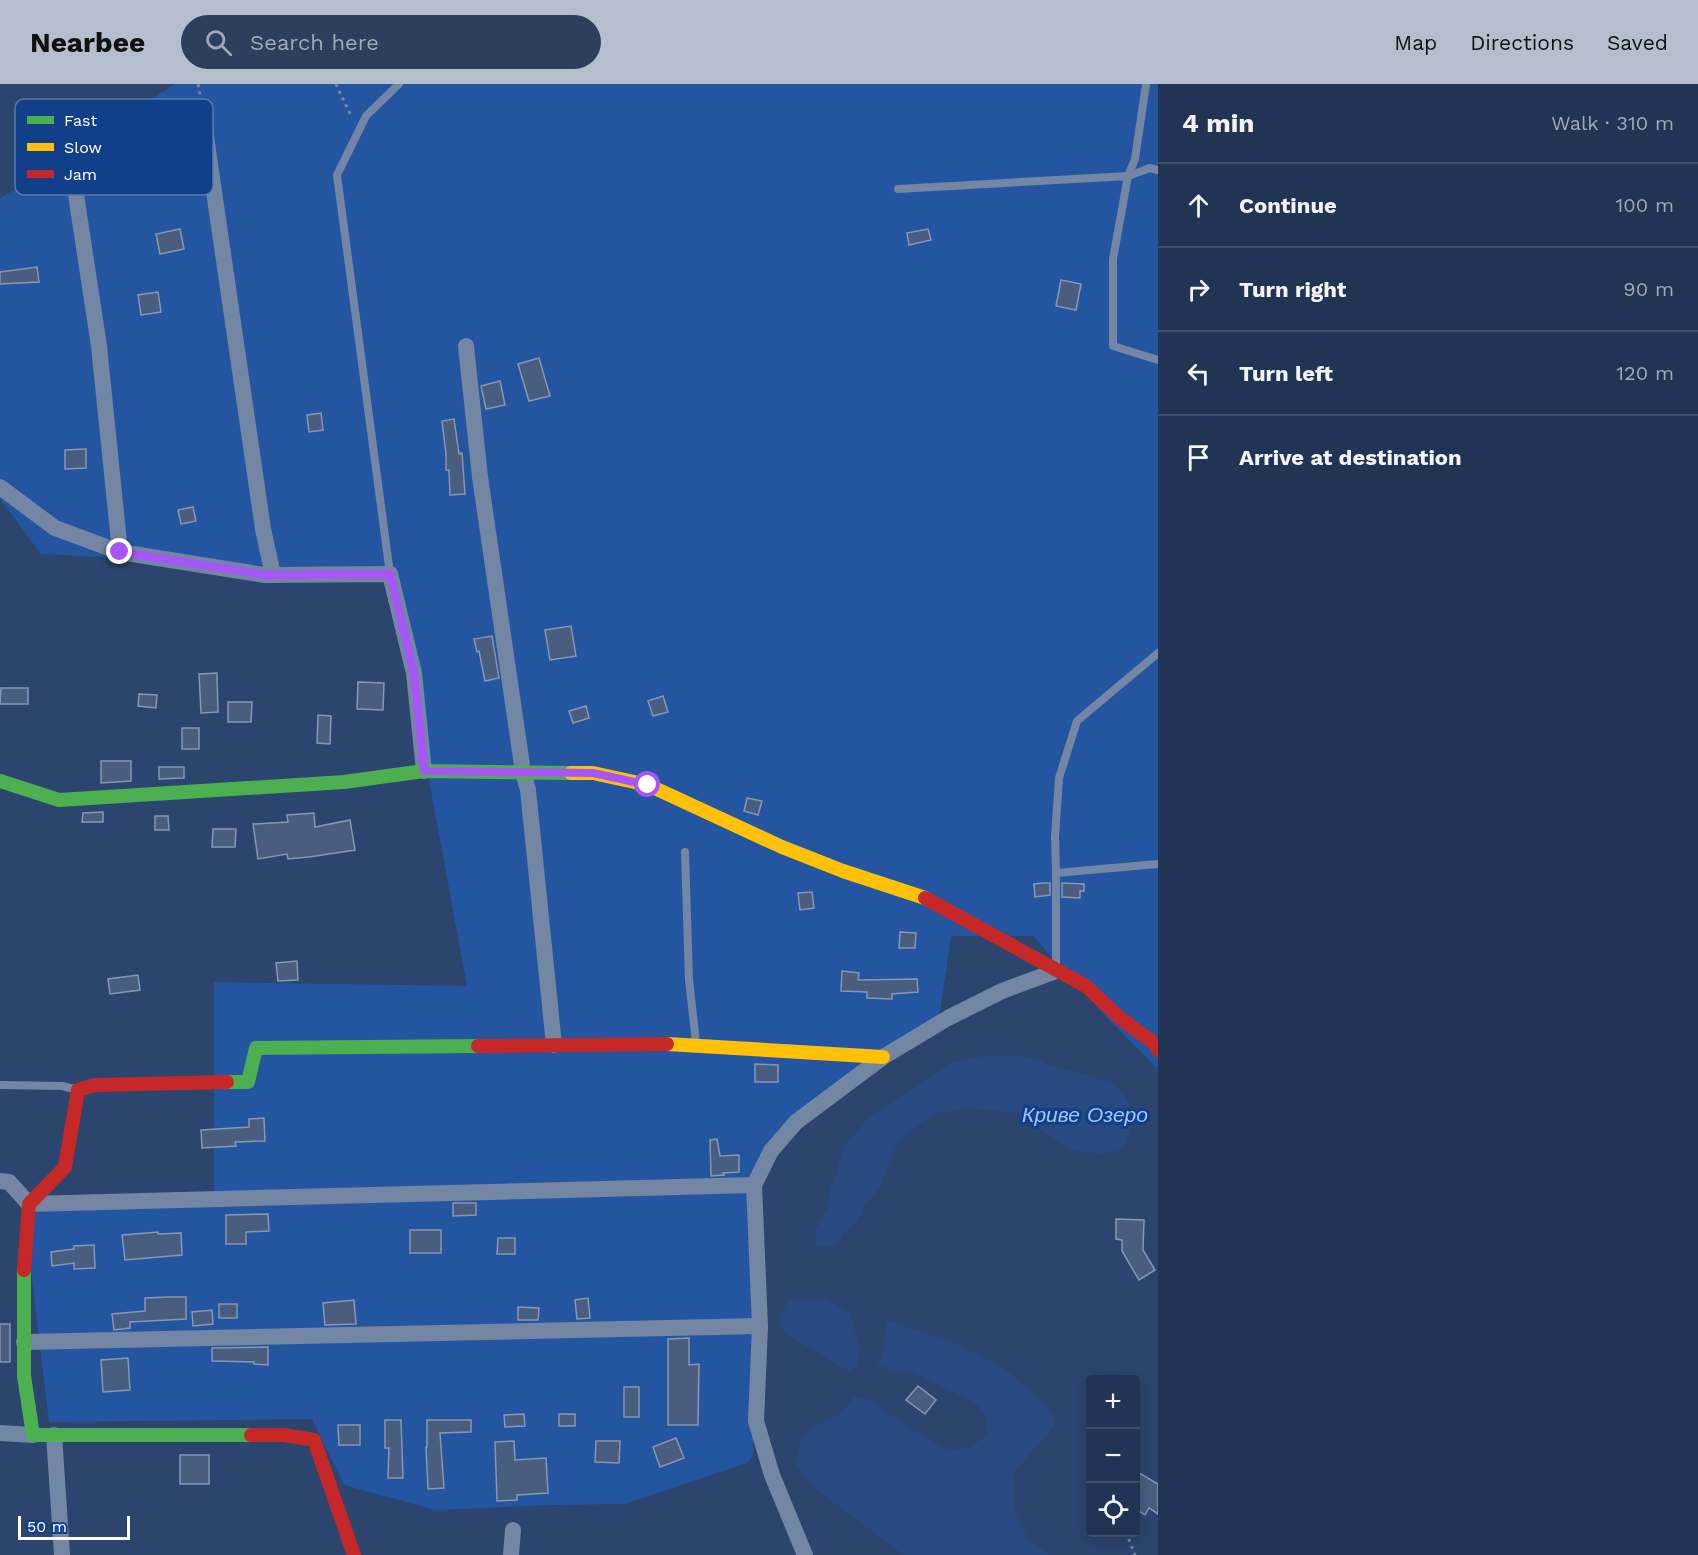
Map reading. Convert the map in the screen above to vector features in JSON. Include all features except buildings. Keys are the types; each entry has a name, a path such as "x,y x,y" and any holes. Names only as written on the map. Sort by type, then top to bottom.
{"street":[{"path":"213,185 263,529 273,576"},
{"path":"76,195 99,346 120,552"},
{"path":"466,346 480,477 523,772 528,790 554,1045"},
{"path":"0,487 55,528 120,552 273,576 390,574 414,673 424,771"},
{"path":"0,781 59,800 344,782 424,771 593,773 648,785 782,847 843,871 932,900 1086,986 1120,1018 1154,1044 1158,1050"},
{"path":"805,1555 772,1475 756,1421 760,1326 754,1185 771,1151 796,1122 883,1057 948,1018 1002,991 1056,971"},
{"path":"33,1435 24,1376 24,1272 28,1204 65,1167 78,1090 94,1085 248,1082 256,1048 681,1044 883,1057"},
{"path":"0,1180 9,1182 28,1204"},
{"path":"28,1204 754,1185"},
{"path":"24,1342 760,1326"},
{"path":"0,1433 284,1435 314,1440 354,1555"},
{"path":"54,1435 62,1555"},
{"path":"511,1555 513,1530"}],"lane":[{"path":"390,574 337,175 366,116 399,84"},
{"path":"1146,84 1136,159 1128,176 1113,259 1113,346 1158,360"},
{"path":"898,189 1128,176 1150,168 1158,170"},
{"path":"1056,971 1058,937 1055,837 1059,778 1077,721 1158,653"},
{"path":"685,852 689,980 696,1046"},
{"path":"1056,873 1158,864"},
{"path":"0,1085 62,1086 78,1090"}],"path":[{"path":"336,84 358,131"},
{"path":"1128,1537 1135,1555"}],"shaded area":[{"path":"175,84 1158,84 1158,1069 1109,1020 1033,936 951,936 939,1018 783,1124 747,1189 755,1290 753,1456 747,1463 625,1504 436,1510 344,1485 312,1419 49,1422 23,1204 214,1206 214,982 467,986 392,579 377,571 41,554 0,499 0,199 15,189 15,195 213,195 213,99 152,99"}],"water":[{"name":"Криве Озеро","path":"989,1055 1038,1059 1050,1065 1111,1082 1124,1095 1130,1106 1132,1122 1126,1144 1118,1151 1099,1154 1072,1150 1019,1113 965,1108 941,1113 918,1124 897,1144 880,1187 864,1207 857,1222 844,1233 840,1241 831,1246 816,1247 815,1231 828,1208 830,1189 846,1142 869,1117 953,1062"},
{"path":"789,1299 825,1299 850,1313 860,1348 858,1365 850,1372 784,1333 779,1319"},
{"path":"886,1320 947,1341 985,1358 1020,1382 1050,1410 1054,1427 1013,1473 1015,1512 1029,1541 1050,1555 904,1555 814,1488 795,1464 801,1440 817,1424 840,1414 854,1397 868,1400 927,1439 949,1450 970,1448 987,1434 987,1419 977,1404 914,1373 894,1372 877,1364 883,1356"}],"traffic: fast":[{"path":"0,781 59,800 344,782 424,771 571,773"},
{"path":"227,1082 248,1082 256,1048 478,1046"},
{"path":"24,1270 24,1376 33,1435 251,1435"}],"traffic: slow":[{"path":"571,773 593,773 648,785 782,847 843,871 925,898"},
{"path":"667,1044 883,1057"}],"traffic: jam":[{"path":"925,898 1086,986 1120,1018 1154,1043 1158,1050"},
{"path":"478,1046 667,1044"},
{"path":"24,1270 29,1204 65,1167 78,1090 95,1085 227,1082"},
{"path":"251,1435 284,1435 314,1440 354,1555"}],"route":[{"path":"120,552 265,575 390,574 414,673 424,771 593,773 648,785"}]}
